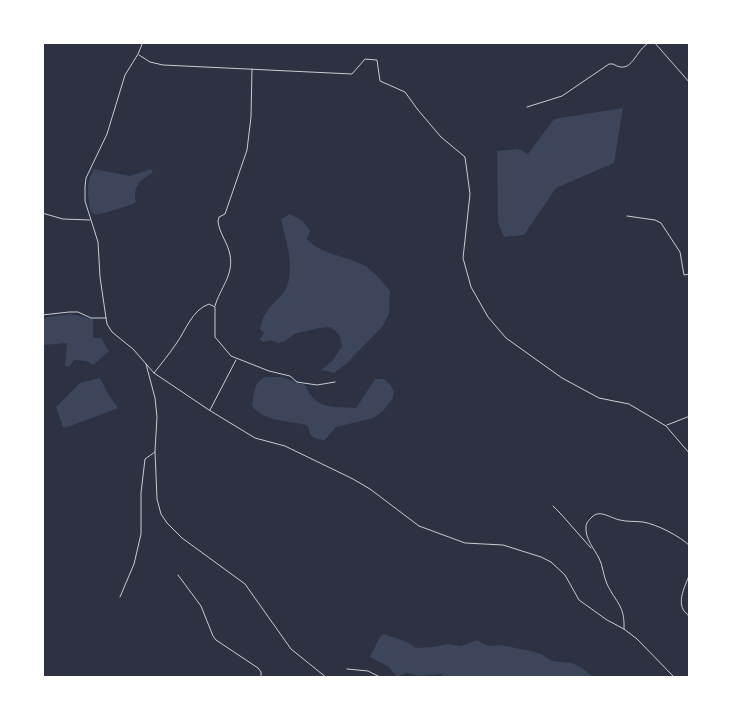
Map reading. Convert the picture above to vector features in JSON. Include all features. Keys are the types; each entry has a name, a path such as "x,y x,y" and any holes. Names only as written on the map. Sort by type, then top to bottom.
{"street":[{"path":"143,42 125,75 107,134 86,178 85,201 98,242 100,277 106,318 112,332 133,349 154,373 209,410 255,438 285,446 352,479 370,489 419,526 465,543 503,544 546,559 565,575 579,600 606,620 624,629 637,639 674,678"},
{"path":"527,107 562,96 609,64 621,68 627,66 642,47 650,42"},
{"path":"654,42 690,83"},
{"path":"138,54 150,62 163,65 352,74 365,59 377,60 380,80 405,92 441,137 465,157 470,194 463,258 471,287 488,317 506,338 562,378 599,398 629,404 666,426 690,454"},
{"path":"252,69 251,117 246,150 225,214 218,221 230,255 230,271 215,307 215,338 236,359 290,376 297,382 317,385 335,382"},
{"path":"42,213 63,219 91,220"},
{"path":"627,216 655,220 661,223 680,252 684,275 690,274"},
{"path":"154,373 200,309 209,304 215,307"},
{"path":"42,315 78,312 91,318 106,318"},
{"path":"209,410 236,359"},
{"path":"146,364 155,398 157,417 155,451 156,498 162,514 182,538 245,584 291,649 327,678"},
{"path":"666,426 690,416"},
{"path":"120,597 134,564 141,534 141,493 145,459 155,451"},
{"path":"553,506 599,558 608,585 624,612 624,629"},
{"path":"593,550 586,525 594,514 600,513 620,520 644,522 656,526 683,540 690,546"},
{"path":"690,573 680,603 682,611 689,615 690,621"},
{"path":"178,575 201,606 216,640 258,668 261,678"},
{"path":"347,669 368,671 382,678"}],"shaded area":[{"path":"623,108 614,163 556,188 524,235 504,237 498,222 497,151 518,149 528,154 554,119"},
{"path":"94,169 130,176 151,169 153,172 138,184 135,192 136,202 119,209 95,214 91,212 88,195 89,180"},
{"path":"290,214 303,221 310,231 307,239 313,244 325,251 367,267 390,291 389,313 383,326 346,364 334,373 321,370 333,360 342,346 339,334 330,327 294,334 284,342 278,343 271,340 263,342 260,339 264,333 260,329 265,314 286,289 289,280 290,259 281,219"},
{"path":"70,314 93,319 93,338 101,338 109,351 93,365 87,361 74,360 69,367 65,366 67,343 43,345 43,318"},
{"path":"266,377 281,377 305,385 314,399 326,406 333,407 356,408 375,379 384,379 390,384 394,392 393,398 383,411 374,418 336,427 325,440 317,439 310,435 308,426 271,418 257,411 252,406 256,385"},
{"path":"100,378 118,408 65,428 63,427 56,407 80,383"},
{"path":"384,634 407,642 416,648 447,644 461,646 477,640 488,646 501,645 531,651 541,654 552,661 572,663 593,677 488,678 472,676 444,678 442,674 420,676 406,673 397,677 389,667 370,657 380,637"}]}
